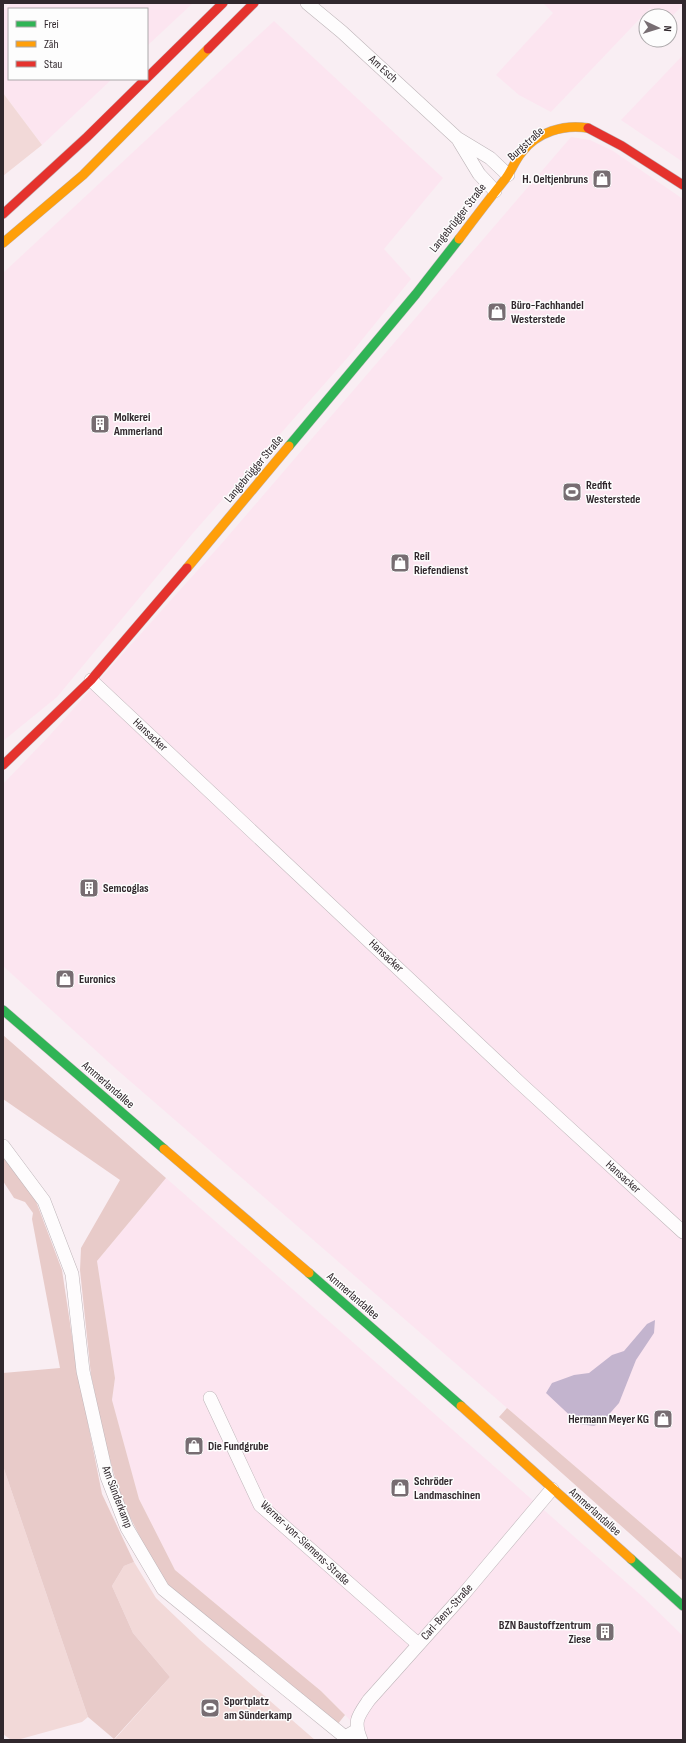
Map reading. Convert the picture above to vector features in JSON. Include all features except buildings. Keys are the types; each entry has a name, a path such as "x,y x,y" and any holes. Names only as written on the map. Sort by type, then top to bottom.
{"main road":[{"path":"148,78 223,3"},
{"path":"3,243 83,175 254,3"},
{"path":"3,214 54,169 146,80"},
{"name":"Burgstraße","path":"508,175 522,151 541,135 561,128 577,126 589,128 599,132 683,185"},
{"name":"Burgstraße","path":"541,147 561,128"},
{"name":"Burgstraße","path":"508,175 528,161"},
{"name":"Langebrügger Straße","path":"3,765 91,680 366,354 508,175"},
{"name":"Ammerlandallee","path":"3,1010 396,1348 683,1606"}],"street":[{"name":"Am Esch","path":"307,3 342,32 457,138 490,158 508,175"},
{"name":"Am Esch","path":"457,138 479,174 495,191"},
{"name":"Hansacker","path":"91,680 548,1109 683,1232"},
{"name":"Am Sünderkamp","path":"3,1146 44,1201 72,1274 83,1371 107,1477 128,1528 145,1562 163,1589 345,1737 359,1735"},
{"name":"Werner-von-Siemens-Straße","path":"210,1398 260,1505 418,1644"},
{"name":"Carl-Benz-Straße","path":"359,1735 356,1719 369,1700 462,1596 552,1489"}],"shaded area":[{"path":"12,3 193,3 148,45 148,8 8,8 8,80 111,80 42,145 3,93 3,11"},
{"path":"543,3 683,3 678,10 678,8 638,8 638,21 551,112 519,95 496,75 553,13"},
{"path":"274,21 443,178 384,249 411,279 349,356 193,533 57,697 3,741 3,273"},
{"path":"683,55 683,162 621,120"},
{"path":"3,93 42,145 3,176"},
{"path":"571,137 590,140 613,151 683,199 683,1559 115,1068 3,966 3,784 50,735 223,542"},
{"path":"3,1035 166,1178 97,1261 115,1378 112,1400 139,1499 175,1570 321,1691 345,1715 337,1725 168,1585 149,1555 121,1499 105,1442 91,1375 80,1270 81,1248 120,1180 3,1099"},
{"path":"3,1157 34,1196 62,1270 76,1363 102,1494 134,1562 124,1566 112,1586 133,1633 170,1677 114,1739 88,1717 3,1466 3,1373 60,1368 32,1219 33,1213 25,1202 14,1198 3,1181"},
{"path":"166,1178 644,1598 683,1636 683,1740 367,1740 365,1735 321,1691 175,1570 139,1499 112,1400 115,1378 97,1261"},
{"path":"655,1320 654,1333 636,1360 619,1403 604,1420 594,1426 579,1424 546,1393 552,1383 574,1375 589,1373 612,1355 624,1351 647,1324"},
{"path":"507,1408 683,1559 683,1581 499,1417"},
{"path":"3,1466 88,1717 82,1722 17,1740 11,1740 3,1734"},
{"name":"Sportplatz am Sünderkamp","path":"134,1562 156,1598 200,1640 315,1740 114,1740 170,1677 133,1633 112,1586 124,1566"}],"traffic: fast":[{"path":"289,446 416,294 459,239"},
{"path":"3,1010 164,1149"},
{"path":"309,1273 461,1406"},
{"path":"631,1559 683,1606"}],"traffic: slow":[{"path":"3,243 83,175 208,49"},
{"path":"459,239 506,178 528,145 535,139 552,131 570,127 588,128"},
{"path":"187,568 289,446"},
{"path":"164,1149 309,1273"},
{"path":"461,1406 631,1559"}],"traffic: jam":[{"path":"148,77 223,3"},
{"path":"208,49 254,3"},
{"path":"3,214 87,137 145,80"},
{"path":"588,128 622,146 683,185"},
{"path":"3,765 91,680 187,568"}],"place":[{"name":"H. Oeltjenbruns","path":"602,179"},
{"name":"Büro-Fachhandel Westerstede","path":"497,312"},
{"name":"Molkerei Ammerland","path":"100,424"},
{"name":"Redfit Westerstede","path":"572,492"},
{"name":"Reil Riefendienst","path":"400,563"},
{"name":"Semcoglas","path":"89,888"},
{"name":"Euronics","path":"65,979"},
{"name":"Hermann Meyer KG","path":"663,1419"},
{"name":"Die Fundgrube","path":"194,1446"},
{"name":"Schröder Landmaschinen","path":"400,1488"},
{"name":"BZN Baustoffzentrum Ziese","path":"605,1632"},
{"name":"Sportplatz am Sünderkamp","path":"210,1708"}]}
